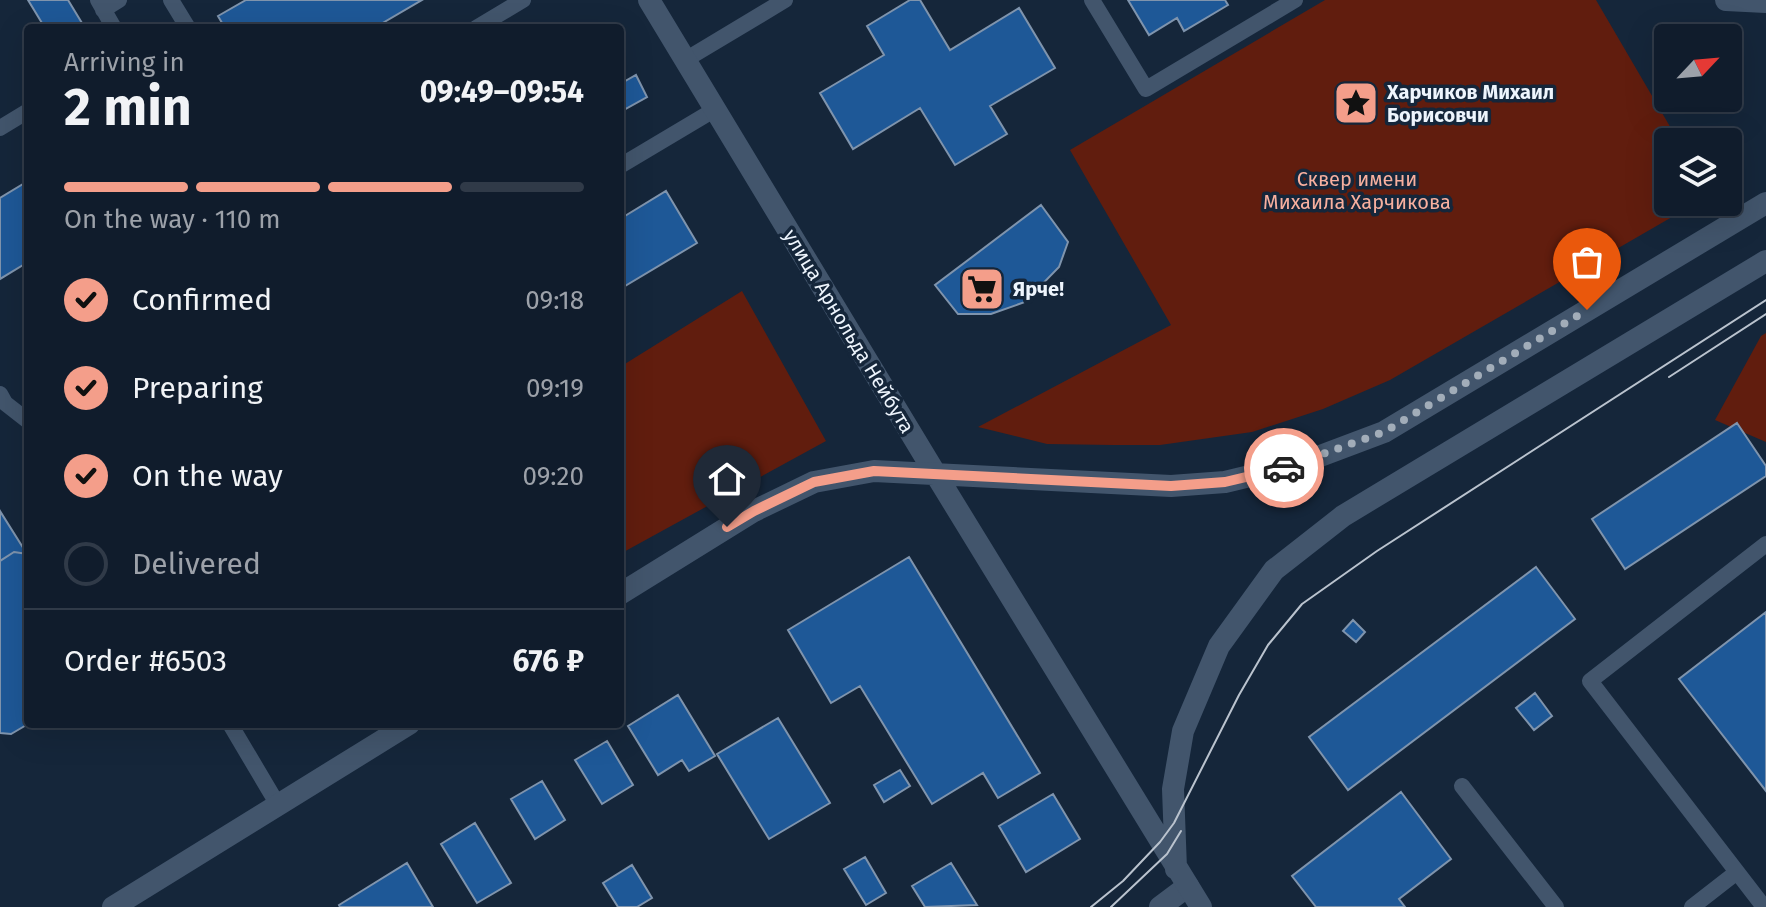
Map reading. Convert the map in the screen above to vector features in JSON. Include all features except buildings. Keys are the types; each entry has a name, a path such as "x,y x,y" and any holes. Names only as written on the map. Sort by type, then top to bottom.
{"main road":[{"name":"улица Арнольда Нейбута","path":"649,0 1201,907"},
{"path":"1726,0 1766,2"},
{"path":"624,592 754,511 814,482 874,471 1171,486 1225,482 1299,464 1384,432 1766,203"},
{"path":"1160,907 1182,878 1173,789 1183,731 1219,646 1274,570 1343,516 1390,486 1766,261"},
{"path":"113,907 403,728"}],"lane":[{"path":"112,24 100,5 119,0"},
{"path":"171,0 186,24"},
{"path":"483,24 523,0"},
{"path":"685,60 785,0"},
{"path":"1092,0 1146,89 1295,0"},
{"path":"624,164 714,110"},
{"path":"0,128 24,113"},
{"path":"2,401 24,418"},
{"path":"1764,907 1590,681 1766,544"},
{"path":"232,728 278,805"},
{"path":"1462,786 1556,907"},
{"path":"1692,907 1737,872"}],"green space":[{"name":"Сквер имени Михаила Харчикова","path":"1325,0 1596,0 1654,99 1654,112 1661,112 1671,128 1654,128 1654,216 1674,216 1390,380 1323,409 1252,432 1160,445 1047,444 978,427 1171,325 1070,150"},
{"path":"742,291 826,441 624,552 624,365"},
{"path":"1766,333 1766,442 1715,420 1761,336"}],"tram line":[{"path":"1091,907 1123,881 1174,823 1268,645 1302,604 1377,551 1766,300"},
{"path":"1669,377 1766,314"},
{"path":"1111,907 1167,854 1181,831"}],"way so far":[{"path":"1284,468 1384,432 1587,310"}],"place":[{"name":"Харчиков Михаил Борисовчи","path":"1356,103"},
{"name":"Ярче!","path":"982,289"}],"route":[{"path":"727,527 814,482 874,471 1171,486 1225,482 1284,468"}]}
